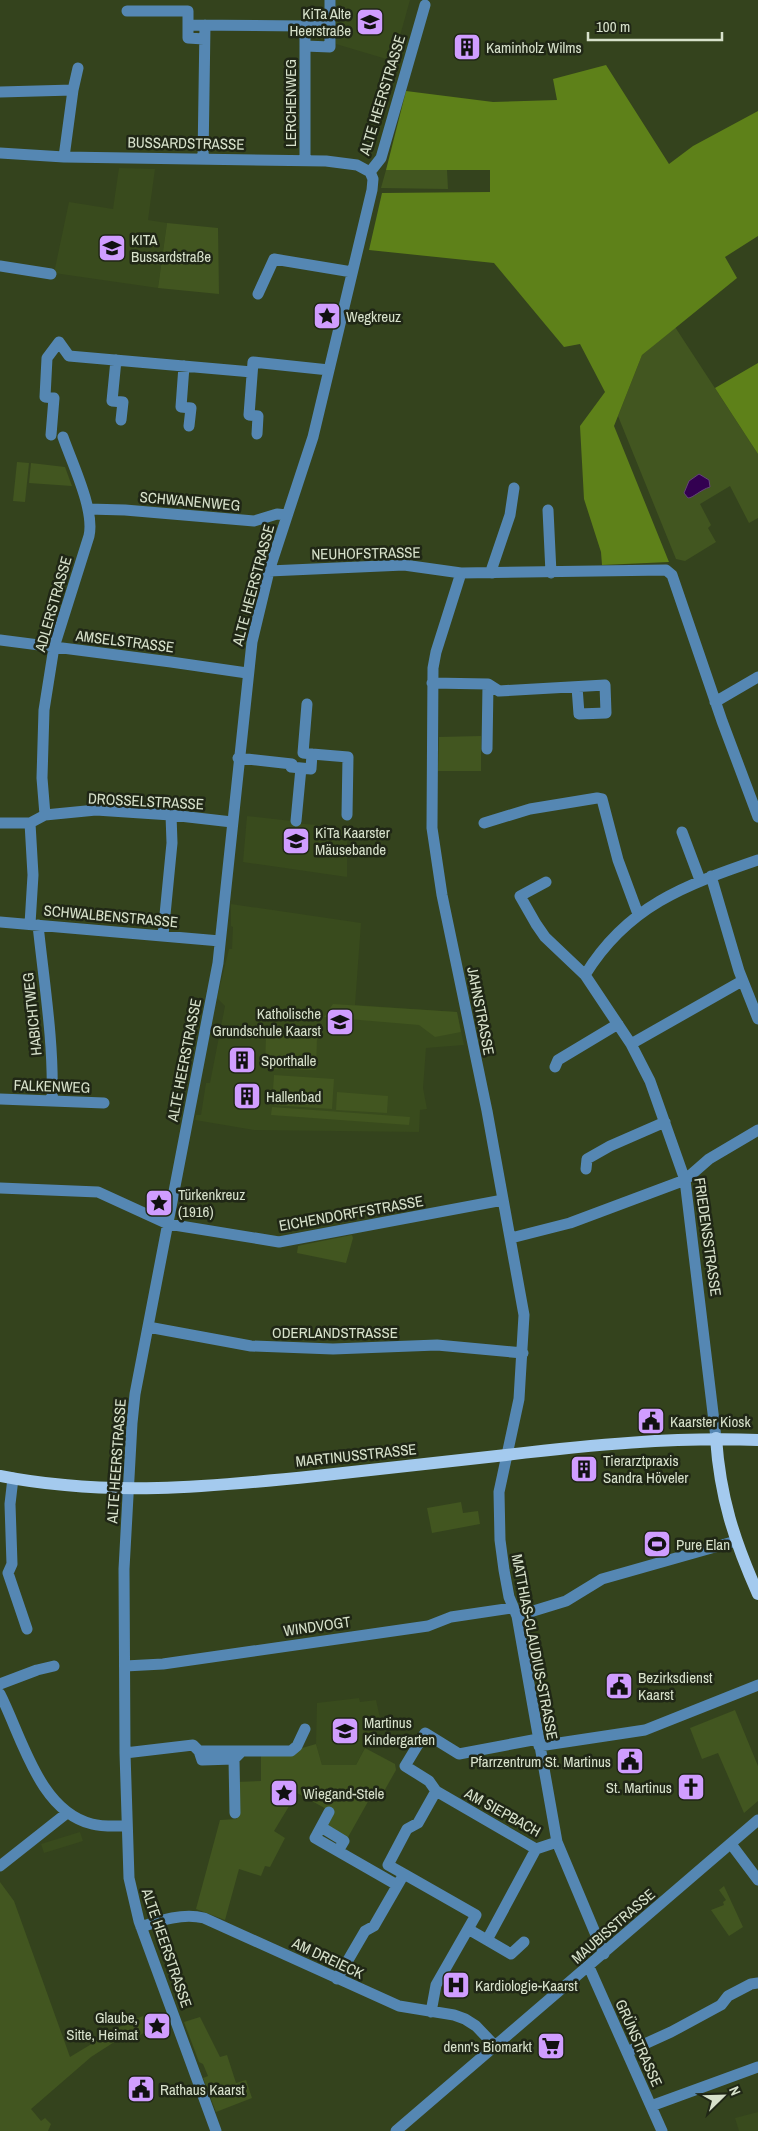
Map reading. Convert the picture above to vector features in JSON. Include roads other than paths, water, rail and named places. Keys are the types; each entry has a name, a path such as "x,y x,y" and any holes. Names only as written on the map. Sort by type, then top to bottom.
{"main road":[{"name":"MARTINUSSTRASSE","path":"0,1476 85,1488 128,1490 253,1482 606,1443 716,1438 758,1440"},
{"name":"FRIEDENSSTRASSE","path":"716,1438 720,1486 736,1541 758,1594"}],"street":[{"name":"LERCHENWEG","path":"305,46 330,47 330,0"},
{"name":"ALTE HEERSTRASSE","path":"216,2131 141,1927 129,1878 125,1753 125,1550 133,1414 214,986 247,674 255,625 269,571 313,437 372,190 373,180 370,172 381,158 425,5"},
{"path":"127,11 188,11 188,38 204,39"},
{"path":"188,25 330,26"},
{"path":"204,25 204,159"},
{"name":"LERCHENWEG","path":"305,26 305,160"},
{"path":"64,157 73,90 78,68"},
{"path":"0,92 73,90"},
{"name":"BUSSARDSTRASSE","path":"0,153 64,157 305,160 351,164 370,172"},
{"path":"258,294 274,260 352,272"},
{"path":"0,266 52,274"},
{"name":"ADLERSTRASSE","path":"45,815 42,778 44,710 54,647 89,536 91,523 88,509 57,436 54,398 45,397 47,358 58,342 70,356 116,360"},
{"path":"122,420 123,402 112,401 116,360 252,372"},
{"path":"257,434 258,416 249,415 253,362 329,370"},
{"path":"184,366 180,407 191,408 189,426"},
{"path":"492,573 512,508 514,488"},
{"name":"SCHWANENWEG","path":"88,509 125,510 254,522 276,514 287,515"},
{"path":"548,510 550,573"},
{"name":"NEUHOFSTRASSE","path":"269,571 404,565 461,573 662,570 672,575 715,702"},
{"name":"JAHNSTRASSE","path":"461,573 436,652 432,683 432,828 442,895 523,1301 525,1329 519,1400 506,1455"},
{"name":"AMSELSTRASSE","path":"0,640 247,674"},
{"path":"758,677 715,702 758,817"},
{"path":"432,683 488,684 499,691 577,687"},
{"path":"487,749 488,684"},
{"path":"238,758 311,769 307,753 307,704"},
{"path":"296,820 296,766 293,752 348,757 347,815"},
{"path":"484,823 530,809 597,798 602,799 618,860 638,914"},
{"name":"DROSSELSTRASSE","path":"0,823 30,823 45,815 96,810 171,815 232,822"},
{"path":"163,935 172,843 171,815"},
{"path":"30,823 34,924"},
{"path":"682,832 706,878 742,981 758,1019"},
{"path":"584,975 596,956 638,914 706,878 758,860"},
{"name":"FRIEDENSSTRASSE","path":"546,882 520,896 545,937 584,975 631,1044 650,1081 685,1180 716,1438"},
{"name":"SCHWALBENSTRASSE","path":"0,922 220,941"},
{"name":"HABICHTWEG","path":"34,924 50,1035 53,1075 52,1101"},
{"path":"631,1044 742,981"},
{"path":"555,1068 558,1060 618,1024"},
{"name":"FALKENWEG","path":"0,1099 104,1103"},
{"path":"586,1169 587,1159 665,1122"},
{"path":"511,1238 570,1223 685,1180 709,1159 758,1130"},
{"name":"EICHENDORFFSTRASSE","path":"0,1188 98,1192 168,1224 270,1242 290,1242 503,1200"},
{"name":"ODERLANDSTRASSE","path":"148,1327 251,1346 333,1349 437,1345 523,1353"},
{"name":"MATTHIAS-CLAUDIUS-STRASSE","path":"506,1455 499,1492 499,1518 504,1570 515,1612 557,1842 604,1954"},
{"path":"13,1478 10,1504 12,1564 8,1573 27,1629"},
{"name":"WINDVOGT","path":"125,1666 163,1664 428,1626 451,1617 515,1612 566,1601 602,1579 736,1541"},
{"path":"0,1684 37,1670 54,1666"},
{"path":"538,1743 645,1730 758,1686"},
{"path":"0,1694 41,1782 67,1813 90,1824 126,1826"},
{"path":"125,1753 193,1745 199,1751 202,1760 291,1751 298,1746 305,1729"},
{"name":"AM SIEPBACH","path":"538,1743 459,1754 425,1733 405,1766 429,1781 436,1791 536,1850 557,1842"},
{"path":"235,1813 238,1755"},
{"path":"385,1870 407,1829 418,1823 436,1791"},
{"path":"329,1812 315,1838 338,1851 385,1870 404,1874 476,1915 436,1985 431,2012"},
{"path":"0,1866 67,1813"},
{"name":"MAUBISSTRASSE","path":"396,2131 758,1820"},
{"path":"731,1844 758,1880"},
{"path":"488,1940 536,1850"},
{"path":"385,1870 398,1885"},
{"path":"337,1979 365,1930 374,1926 404,1874"},
{"name":"AM DREIECK","path":"141,1927 180,1916 192,1915 204,1918 400,2006 465,2019 476,2026 496,2047"},
{"path":"468,1929 511,1954 524,1942"},
{"name":"GRÜNSTRASSE","path":"589,1967 662,2131"},
{"path":"627,2052 671,2032 721,2005 728,1996 751,1984 758,1983"},
{"path":"651,2106 758,2067"}],"place":[{"name":"KiTa Alte Heerstraße","path":"370,22"},
{"name":"Kaminholz Wilms","path":"467,47"},
{"name":"KITA Bussardstraße","path":"112,248"},
{"name":"Wegkreuz","path":"327,316"},
{"name":"KiTa Kaarster Mäusebande","path":"296,841"},
{"name":"Katholische Grundschule Kaarst","path":"340,1022"},
{"name":"Sporthalle","path":"242,1060"},
{"name":"Hallenbad","path":"247,1096"},
{"name":"Türkenkreuz (1916)","path":"159,1203"},
{"name":"Kaarster Kiosk","path":"651,1421"},
{"name":"Tierarztpraxis Sandra Höveler","path":"584,1469"},
{"name":"Pure Elan","path":"657,1544"},
{"name":"Bezirksdienst Kaarst","path":"619,1686"},
{"name":"Martinus Kindergarten","path":"345,1731"},
{"name":"Pfarrzentrum St. Martinus","path":"630,1761"},
{"name":"St. Martinus","path":"691,1787"},
{"name":"Wiegand-Stele","path":"284,1793"},
{"name":"Kardiologie-Kaarst","path":"456,1985"},
{"name":"Glaube, Sitte, Heimat","path":"157,2026"},
{"name":"denn's Biomarkt","path":"551,2046"},
{"name":"Rathaus Kaarst","path":"141,2089"}]}
